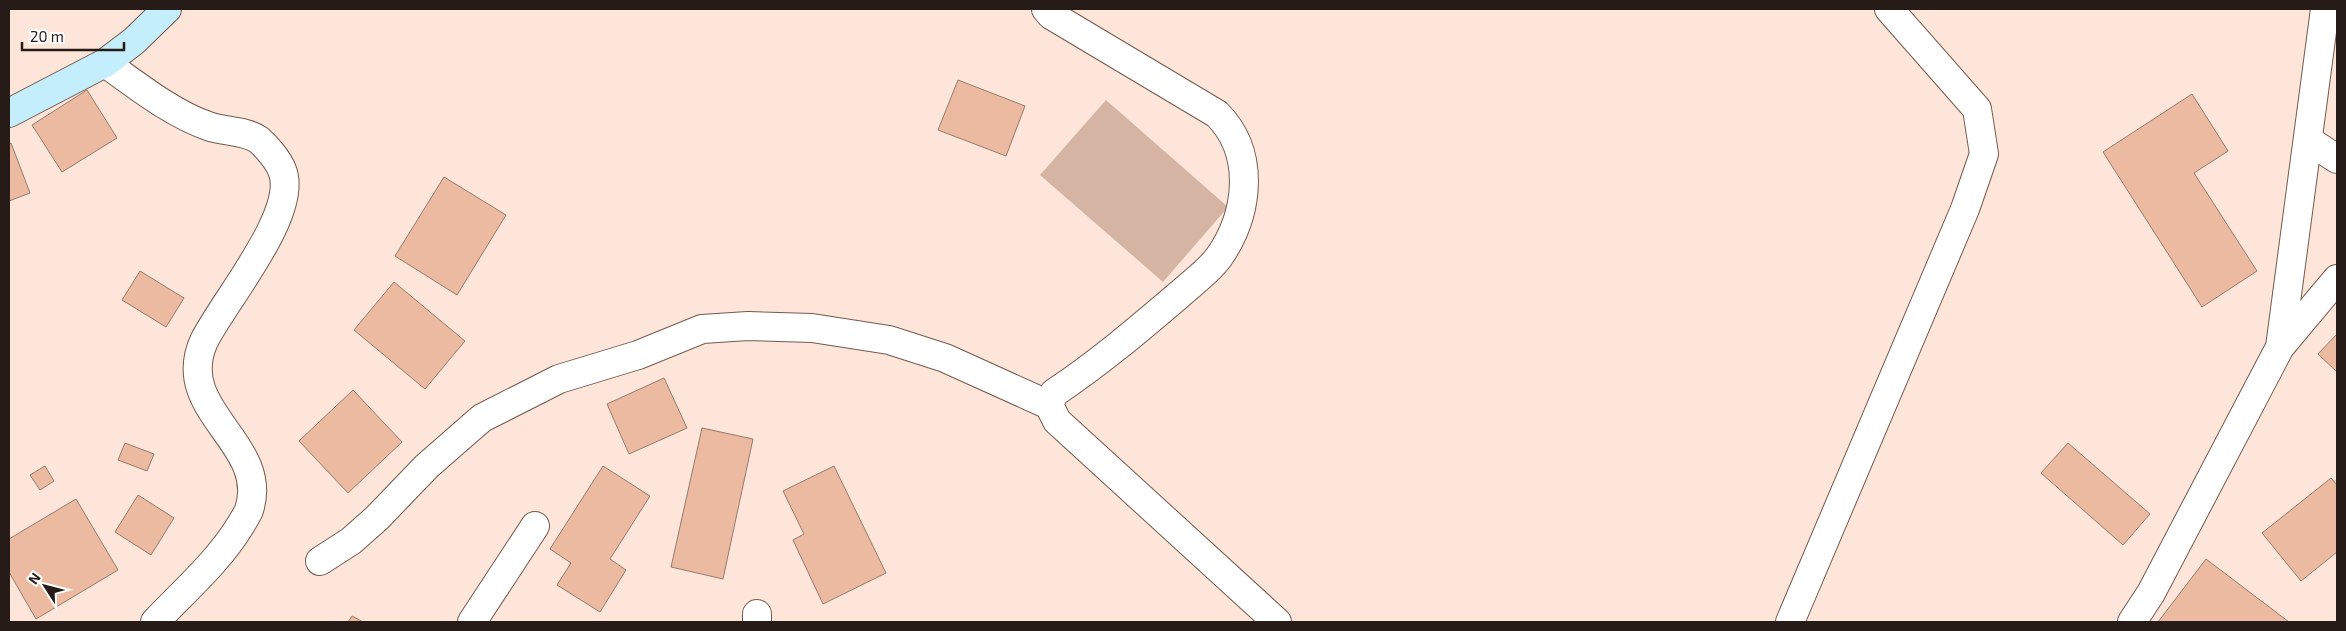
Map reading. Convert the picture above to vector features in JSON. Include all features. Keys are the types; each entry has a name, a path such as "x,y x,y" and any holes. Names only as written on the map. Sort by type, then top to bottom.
{"street":[{"path":"9,113 105,64 134,42 167,9"},
{"path":"1046,9 1051,15 1217,114 1229,126 1238,145 1245,186 1236,226 1218,258 1123,343 1054,393 1049,405"},
{"path":"1790,622 1965,209 1984,154 1977,110 1889,9"},
{"path":"2280,347 2325,9"},
{"path":"105,64 184,115 209,126 258,139 282,170 285,190 281,206 265,241 204,342 197,365 210,410 243,453 253,482 249,510 228,546 155,622"},
{"path":"2308,140 2337,159"},
{"path":"2132,622 2151,593 2280,347 2337,279"},
{"path":"320,560 351,541 377,518 427,466 482,418 518,398 559,379 638,355 702,329 748,326 812,328 889,340 945,358 1049,405 1056,421 1277,622"},
{"path":"472,622 535,526"}],"shaded area":[{"path":"1106,100 1228,207 1163,282 1040,175"}],"building":[{"path":"958,80 1025,106 1006,156 938,130"},
{"path":"87,90 117,138 62,172 32,125"},
{"path":"2192,94 2228,151 2194,173 2257,271 2202,307 2103,152"},
{"path":"11,143 30,193 9,201 9,144"},
{"path":"444,177 506,215 457,295 395,256"},
{"path":"140,271 184,298 166,327 122,300"},
{"path":"394,282 465,341 425,389 354,330"},
{"path":"2337,334 2337,372 2318,354"},
{"path":"664,378 687,428 629,454 607,404"},
{"path":"353,390 402,442 348,493 299,441"},
{"path":"702,428 753,439 723,579 671,567"},
{"path":"125,443 154,454 147,471 118,460"},
{"path":"2068,443 2150,514 2123,545 2041,473"},
{"path":"45,466 54,481 40,490 30,475"},
{"path":"603,466 650,496 610,559 626,570 600,612 557,585 571,563 550,549"},
{"path":"834,466 886,573 823,604 793,540 804,534 783,491"},
{"path":"2331,478 2337,485 2337,552 2301,581 2262,533"},
{"path":"138,495 174,518 151,555 115,532"},
{"path":"76,499 118,570 36,619 9,572 9,539"},
{"path":"2206,559 2289,622 2158,622"},
{"path":"352,616 363,622 348,622"}]}
